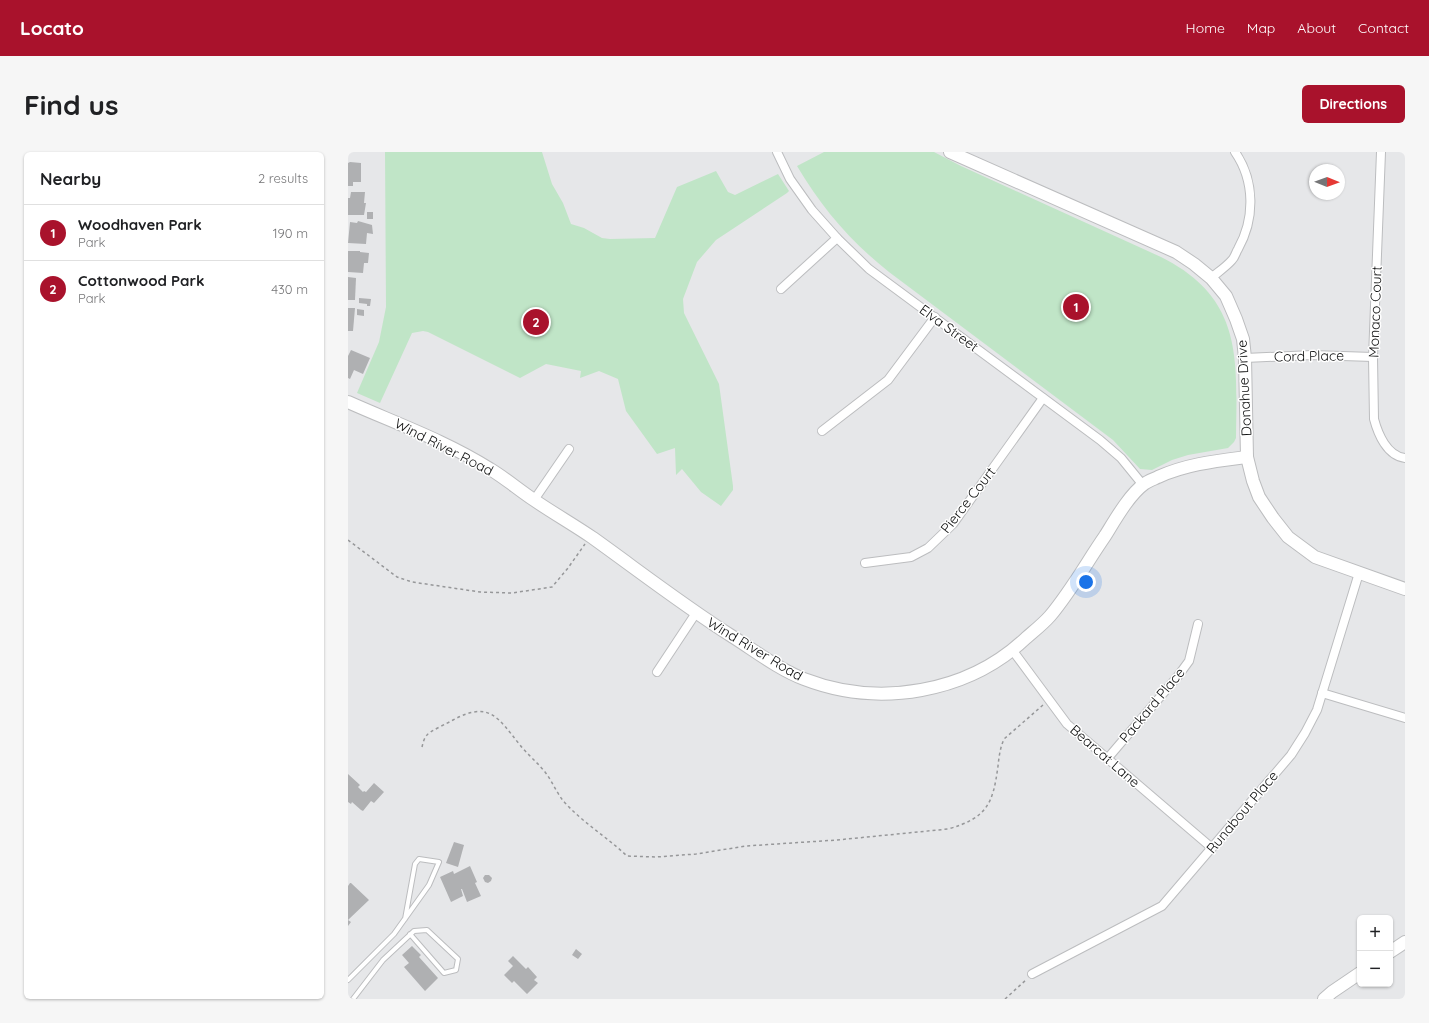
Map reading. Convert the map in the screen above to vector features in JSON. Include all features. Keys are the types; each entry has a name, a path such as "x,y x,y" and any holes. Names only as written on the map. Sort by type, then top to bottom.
{"street":[{"name":"Elva Street","path":"777,152 790,179 801,195 837,238 870,269 1106,444 1121,458 1143,485"},
{"name":"Donahue Drive","path":"950,152 1176,252 1211,278 1226,296 1243,339 1248,457 1258,497 1288,537 1315,557 1359,574 1405,589"},
{"path":"1211,278 1232,259 1244,238 1250,217 1251,201 1249,184 1242,164 1235,152"},
{"name":"Monaco Court","path":"1381,152 1373,357 1374,419 1376,428 1385,444 1398,457 1405,458"},
{"path":"781,289 837,238"},
{"path":"822,431 888,380 935,317"},
{"name":"Cord Place","path":"1245,358 1312,354 1373,357"},
{"name":"Pierce Court","path":"866,563 911,557 928,548 953,524 1043,398"},
{"name":"Wind River Road","path":"348,402 440,442 490,468 534,500 590,536 696,613 790,673 820,684 853,691 880,693 902,692 936,687 952,682 979,671 1013,651 1049,618 1124,506 1143,485 1164,474 1202,462 1248,457"},
{"path":"534,500 569,449"},
{"name":"Runabout Place","path":"1032,974 1162,906 1291,755 1305,734 1317,710 1359,574"},
{"path":"657,672 696,613"},
{"name":"Packard Place","path":"1107,759 1189,661 1198,624"},
{"name":"Bearcat Lane","path":"1013,651 1067,724 1212,848"},
{"path":"1322,693 1405,718"},
{"path":"1392,951 1405,942"},
{"path":"1324,999 1357,975"}],"lane":[{"path":"348,980 394,934 405,919 429,884 439,862 419,859 415,864 405,919"},
{"path":"353,999 383,960 410,934 414,931 427,930 458,959 456,970 444,973 410,934"}],"path":[{"path":"348,540 397,577 412,582 480,592 512,593 552,587 568,568 590,536"},
{"path":"422,747 427,735 466,713 477,711 492,714 501,720 520,746 545,773 566,804 588,824 612,842 627,856 656,857 696,854 746,846 837,840 948,829 963,825 975,818 985,809 992,797 995,790 1001,747 1004,739 1049,700"},
{"path":"1005,999 1032,974"}],"green space":[{"path":"385,152 542,152 552,184 563,203 571,224 584,228 602,238 610,239 655,238 677,187 716,171 728,192 735,195 778,174 789,191 716,240 697,262 683,299 684,313 719,384 733,486 733,490 721,506 701,492 682,469 676,475 675,448 657,454 626,411 618,379 599,371 580,378 581,371 546,364 520,378 428,332 423,331 412,333 380,403 357,393 379,342 386,307"},
{"path":"824,152 934,152 961,166 1161,257 1188,273 1207,291 1221,311 1230,333 1236,382 1236,438 1234,442 1228,448 1188,455 1172,460 1152,470 1140,469 1113,440 889,272 849,236 816,196 797,166"}],"building":[{"path":"348,163 361,163 361,182 353,182 353,186 348,186"},
{"path":"351,192 365,192 364,203 366,203 364,215 348,215 348,198 350,198"},
{"path":"367,212 373,212 373,219 367,219"},
{"path":"358,221 372,225 373,234 367,233 366,244 348,243 350,222 357,223"},
{"path":"348,251 369,253 368,263 364,263 363,273 348,272"},
{"path":"348,277 356,278 355,300 348,300"},
{"path":"359,298 371,299 370,306 359,303"},
{"path":"348,308 355,308 353,331 348,331"},
{"path":"357,309 364,310 364,316 357,315"},
{"path":"351,350 370,358 363,374 354,370 350,379 348,378 348,356"},
{"path":"348,774 360,785 358,787 363,792 366,792 374,783 384,792 374,803 371,801 363,811 361,810 352,802 351,804 348,802"},
{"path":"454,842 464,845 458,867 446,863"},
{"path":"470,866 481,896 467,902 461,889 463,896 451,902 440,877 453,871 454,874"},
{"path":"485,875 489,875 492,878 488,883 485,882 483,878"},
{"path":"351,883 369,900 348,920 348,886"},
{"path":"412,946 421,955 419,957 438,978 425,991 404,967 409,963 402,955"},
{"path":"576,949 582,954 578,959 572,955"},
{"path":"513,956 526,969 528,967 537,977 534,980 538,983 527,994 514,981 512,983 504,975 513,966 508,961"}],"place":[{"name":"Woodhaven Park","path":"1076,307"},
{"name":"Cottonwood Park","path":"536,322"}]}
